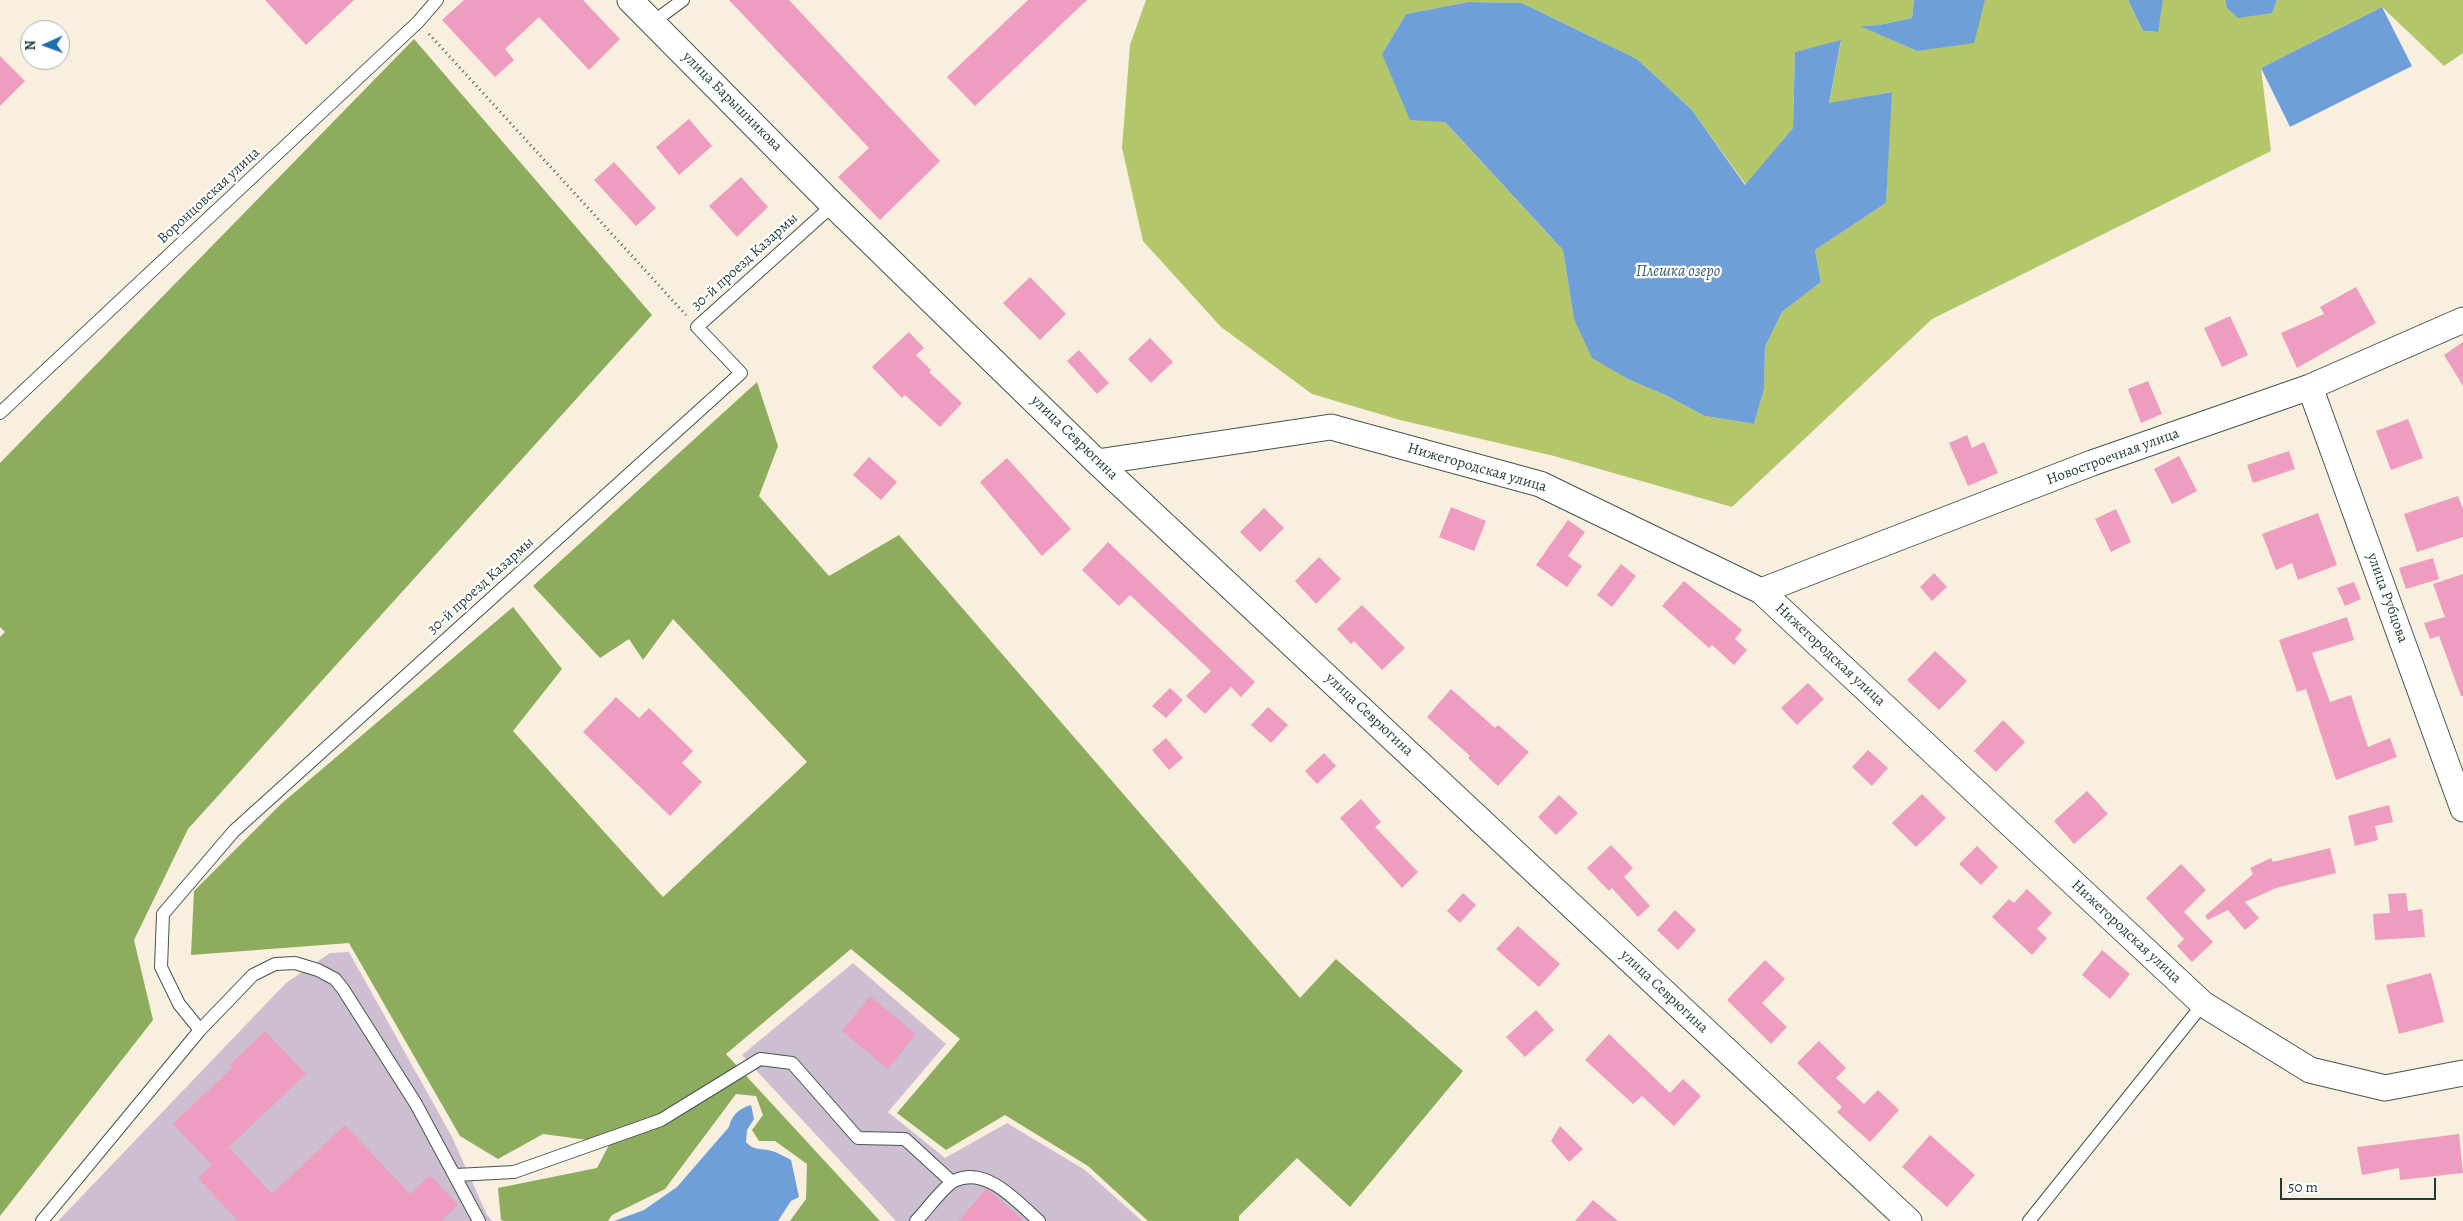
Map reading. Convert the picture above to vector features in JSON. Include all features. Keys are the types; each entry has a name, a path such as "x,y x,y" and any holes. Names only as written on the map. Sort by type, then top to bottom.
{"street":[{"name":"улица Барышникова","path":"630,0 833,204"},
{"name":"улица Севрюгина","path":"833,204 1098,462 1909,1221"},
{"name":"Новостроечная улица","path":"1762,591 2092,463 2310,388 2463,320"},
{"name":"улица Рубцова","path":"2310,388 2463,809"},
{"name":"Нижегородская улица","path":"1098,462 1331,427 1540,484 1762,591 2204,1004 2310,1070 2385,1088 2463,1073"}],"lane":[{"name":"Воронцовская улица","path":"0,413 418,22 438,0"},
{"path":"653,22 682,0"},
{"name":"30-й проезд Казармы","path":"200,1030 179,1004 161,967 163,914 234,831 742,373 697,327 833,204"},
{"path":"42,1221 200,1030 253,975 275,964 295,963 318,970 335,979 376,1040 456,1175 479,1221"},
{"path":"2029,1221 2204,1004"},
{"path":"456,1175 514,1172 661,1120 760,1059 792,1063 858,1138 905,1139 952,1182"},
{"path":"916,1221 952,1182 973,1176 998,1186 1039,1221"}],"path":[{"path":"418,22 697,327"}],"shaded area":[{"path":"349,952 452,1137 487,1215 492,1221 58,1221 286,983 330,953"},
{"path":"853,963 946,1044 888,1112 945,1158 1007,1123 1085,1170 1142,1221 896,1221 742,1055"}],"green space":[{"path":"1146,0 1914,0 1912,18 1879,25 1861,26 1917,51 1981,10 1985,0 2128,0 2143,31 2157,32 2163,0 2225,0 2227,8 2272,13 2277,0 2463,0 2463,53 2444,66 2382,7 2261,68 2271,151 1932,319 1732,507 1554,456 1400,420 1312,394 1221,327 1143,241 1122,148 1130,45","holes":["1468,2 1522,3 1637,59 1692,110 1746,185 1793,128 1795,52 1841,41 1829,104 1891,92 1886,203 1815,250 1821,282 1782,312 1765,347 1764,389 1754,424 1705,416 1665,395 1630,380 1574,319 1563,250 1382,54 1406,14"]},
{"path":"414,39 652,315 188,829 134,940 153,1020 0,1216 0,637 5,632 0,627 0,463"},
{"path":"757,382 778,446 759,496 829,576 899,535 1300,998 1336,959 1463,1071 1350,1207 1297,1158 1239,1216 1239,1221 1148,1221 1088,1166 1005,1115 946,1150 897,1113 960,1039 851,949 726,1054 880,1221 790,1221 806,1199 807,1164 775,1141 759,1141 752,1130 763,1115 756,1096 736,1094 665,1189 612,1215 608,1221 504,1221 501,1220 498,1188 597,1168 610,1143 543,1134 498,1159 460,1136 349,943 191,955 194,891 281,804 513,607 562,669 513,731 663,897 807,762 673,619 643,660 629,639 600,658 533,586"}],"water":[{"path":"1914,0 1985,0 1974,43 1917,51 1860,26 1879,25 1912,18"},
{"path":"2128,0 2163,0 2158,32 2143,31"},
{"path":"2225,0 2277,0 2272,13 2238,18 2227,8"},
{"name":"Плешка озеро","path":"1468,2 1522,3 1637,59 1692,110 1745,185 1793,128 1795,52 1841,40 1829,103 1892,92 1886,203 1815,250 1821,282 1782,312 1765,347 1764,389 1754,424 1705,416 1665,395 1630,380 1592,358 1574,319 1563,250 1445,122 1410,120 1382,54 1406,14"},
{"path":"2382,7 2412,66 2290,127 2261,68"},
{"path":"751,1105 754,1119 747,1130 746,1142 755,1148 775,1152 791,1160 799,1197 791,1201 778,1221 614,1221 644,1210 677,1187 729,1127 734,1115"}],"building":[{"path":"265,0 354,0 306,45"},
{"path":"464,0 583,0 620,39 589,70 539,17 505,49 514,60 495,77 442,20"},
{"path":"729,0 789,0 940,161 880,220 838,177 869,148"},
{"path":"1028,0 1087,0 975,106 947,77"},
{"path":"0,56 25,81 0,106"},
{"path":"689,119 712,146 679,175 656,147"},
{"path":"614,162 656,208 636,226 594,180"},
{"path":"741,177 768,207 737,237 709,206"},
{"path":"1030,277 1066,314 1040,340 1003,303"},
{"path":"2356,287 2376,323 2297,368 2281,333 2324,314 2320,307"},
{"path":"2230,316 2248,355 2222,367 2204,328"},
{"path":"909,332 924,348 916,355 931,370 929,372 962,403 940,427 905,395 902,398 872,367"},
{"path":"1150,338 1173,362 1151,383 1128,359"},
{"path":"2463,342 2463,386 2444,355"},
{"path":"1079,350 1109,383 1097,394 1067,361"},
{"path":"2148,381 2162,414 2141,423 2128,389"},
{"path":"2408,419 2423,458 2391,470 2376,431"},
{"path":"1967,435 1972,448 1984,442 1998,473 1968,486 1949,443"},
{"path":"2289,451 2295,469 2253,483 2247,465"},
{"path":"2179,456 2197,491 2172,504 2154,469"},
{"path":"869,457 897,482 881,500 853,475"},
{"path":"1007,458 1071,529 1042,556 980,482"},
{"path":"2458,496 2463,509 2463,537 2417,552 2404,514"},
{"path":"1451,507 1486,521 1474,551 1439,537"},
{"path":"1264,508 1284,528 1260,552 1240,532"},
{"path":"2116,509 2131,542 2111,552 2095,519"},
{"path":"2318,513 2337,565 2298,580 2292,563 2276,570 2262,534"},
{"path":"1568,520 1585,532 1568,556 1582,566 1567,587 1536,565"},
{"path":"1108,542 1255,682 1241,697 1231,687 1205,714 1186,696 1211,671 1130,595 1119,606 1082,570"},
{"path":"1319,557 1341,579 1316,604 1295,581"},
{"path":"2433,558 2439,579 2406,589 2399,568"},
{"path":"1621,564 1636,576 1612,607 1597,595"},
{"path":"1934,573 1947,587 1932,601 1920,587"},
{"path":"2463,574 2463,696 2461,696 2439,636 2430,639 2424,623 2445,617 2433,584"},
{"path":"1684,581 1742,630 1735,639 1747,650 1734,665 1712,645 1709,648 1662,606"},
{"path":"2354,582 2361,599 2345,606 2337,588"},
{"path":"1362,605 1405,648 1382,670 1354,641 1351,644 1337,629"},
{"path":"2347,617 2354,640 2312,653 2330,702 2351,695 2368,747 2390,738 2397,757 2336,780 2306,689 2297,692 2279,640"},
{"path":"1935,651 1967,681 1939,710 1907,680"},
{"path":"1808,683 1824,699 1797,725 1781,708"},
{"path":"1170,688 1183,700 1166,718 1152,706"},
{"path":"1451,689 1495,728 1498,725 1529,752 1498,786 1468,758 1470,756 1427,717"},
{"path":"616,697 639,718 649,708 693,751 682,763 702,782 670,816 583,732"},
{"path":"1268,707 1288,725 1271,743 1251,725"},
{"path":"2003,720 2025,742 1996,772 1974,751"},
{"path":"1166,738 1183,758 1169,770 1152,750"},
{"path":"1868,750 1888,768 1872,786 1852,767"},
{"path":"1324,753 1336,766 1317,784 1305,771"},
{"path":"2087,791 2108,814 2074,844 2054,821"},
{"path":"1922,794 1946,818 1916,847 1892,823"},
{"path":"1559,795 1578,813 1556,835 1538,817"},
{"path":"1361,799 1381,822 1375,827 1418,872 1402,888 1340,818"},
{"path":"2389,805 2393,822 2375,826 2378,840 2355,846 2348,816"},
{"path":"1611,845 1633,868 1624,877 1650,906 1638,917 1612,888 1609,891 1587,868"},
{"path":"1977,846 1998,867 1981,885 1959,864"},
{"path":"2330,848 2336,873 2276,888 2245,902 2259,918 2245,930 2228,910 2208,920 2205,916 2253,874 2250,868 2271,858 2273,862"},
{"path":"2181,864 2206,890 2184,912 2213,942 2192,962 2177,946 2184,939 2146,898"},
{"path":"2027,889 2052,913 2037,929 2047,938 2032,955 1992,917 2009,899 2014,903"},
{"path":"1463,893 1476,905 1460,923 1447,911"},
{"path":"2406,893 2408,911 2422,909 2425,937 2375,940 2373,914 2390,913 2388,894"},
{"path":"1675,910 1696,930 1678,950 1657,930"},
{"path":"1518,926 1560,964 1539,987 1496,949"},
{"path":"2102,950 2130,974 2110,999 2082,975"},
{"path":"1765,960 1785,979 1762,1003 1787,1027 1771,1044 1727,1000"},
{"path":"2431,973 2444,1022 2399,1034 2386,985"},
{"path":"870,996 916,1034 888,1069 842,1031"},
{"path":"1536,1010 1554,1030 1525,1057 1506,1037"},
{"path":"265,1031 306,1074 229,1147 272,1194 345,1125 410,1194 430,1175 458,1205 441,1221 238,1221 198,1178 212,1165 173,1124 232,1068 230,1065"},
{"path":"1609,1034 1670,1093 1683,1079 1701,1096 1674,1126 1642,1096 1633,1104 1585,1060"},
{"path":"1819,1041 1846,1068 1836,1078 1864,1104 1878,1090 1899,1110 1870,1142 1837,1112 1842,1107 1797,1063"},
{"path":"1560,1126 1583,1149 1569,1162 1551,1141"},
{"path":"2459,1134 2463,1173 2400,1180 2399,1168 2362,1175 2357,1147"},
{"path":"1930,1135 1975,1175 1947,1207 1902,1167"},
{"path":"986,1189 991,1192 1024,1221 959,1221"},
{"path":"1593,1200 1618,1221 1575,1221"}]}
